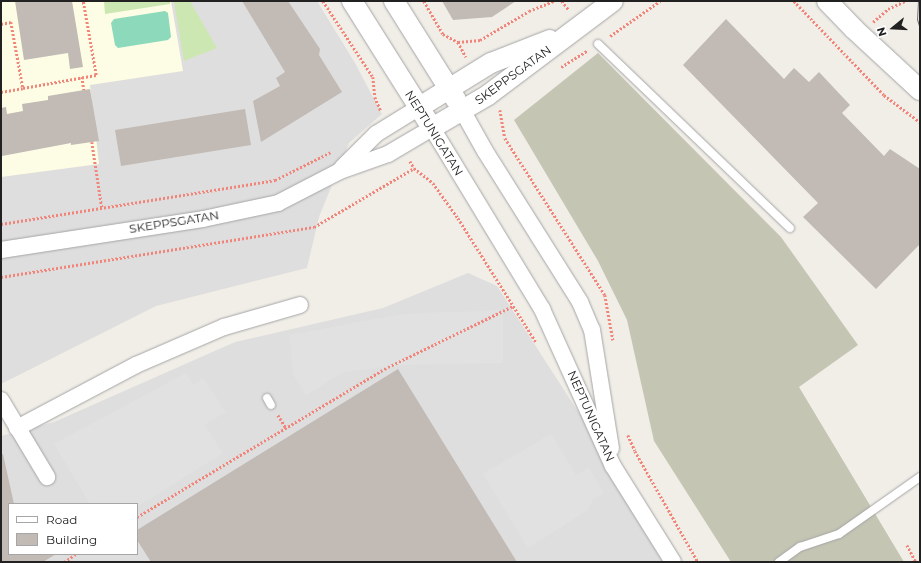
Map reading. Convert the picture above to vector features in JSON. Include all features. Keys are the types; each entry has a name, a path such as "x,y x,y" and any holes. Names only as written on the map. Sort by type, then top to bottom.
{"street":[{"name":"NEPTUNIGATAN","path":"352,1 432,128 542,309 613,466"},
{"name":"NEPTUNIGATAN","path":"394,1 462,110 485,152 580,302 592,330 613,466"},
{"name":"SKEPPSGATAN","path":"432,128 488,95 613,1"},
{"path":"827,1 854,30 920,90"},
{"name":"SKEPPSGATAN","path":"418,108 490,63 572,31"},
{"path":"340,171 376,134 418,108"},
{"path":"340,171 388,154 432,128"},
{"name":"SKEPPSGATAN","path":"1,250 203,219 278,203 340,171"},
{"path":"17,428 136,365 224,327 300,305"},
{"path":"1,400 46,477"},
{"path":"613,466 673,562"}],"lane":[{"path":"598,44 790,228"},
{"path":"779,562 800,548 839,534 920,477"}],"path":[{"path":"1,92 96,75 83,1"},
{"path":"323,1 373,77 375,97 390,125"},
{"path":"424,1 444,34 458,42 480,40 529,11 554,1"},
{"path":"794,1 884,95 920,122"},
{"path":"873,23 888,9 905,1"},
{"path":"1,24 11,22 23,88"},
{"path":"82,77 84,90"},
{"path":"92,142 102,208"},
{"path":"402,146 414,168 433,183 538,345"},
{"path":"1,224 275,180 335,150"},
{"path":"1,277 314,227 414,168"},
{"path":"138,516 388,367 513,306"},
{"path":"908,545 916,562"},
{"path":"64,562 74,555"}],"shaded area":[{"path":"1,1 317,1 355,63 382,114 349,143 319,217 307,268 156,306 1,384"},
{"path":"1,1 171,1 183,71 90,85 99,164 1,177"},
{"path":"598,53 781,237 858,345 799,387 904,562 731,562 654,441 627,320 598,261 514,120"},
{"path":"468,273 497,286 613,466 669,562 1,562 1,436 54,422 235,342 383,308"},
{"path":"503,310 503,363 401,365 344,372 306,395 293,374 289,335 402,314"},
{"path":"186,373 193,385 203,378 226,412 204,425 223,453 138,506 138,503 89,503 54,444"},
{"path":"551,434 576,475 589,468 604,493 593,499 588,510 528,548 483,474"}],"green space":[{"path":"104,1 170,1 170,4 105,14"},
{"path":"174,1 190,1 217,48 184,61"},
{"path":"165,11 168,13 171,37 168,40 118,48 115,45 111,23 114,19"}],"building":[{"path":"15,1 72,1 83,67 70,69 68,53 24,60"},
{"path":"242,1 288,1 320,49 319,55 342,92 261,142 253,101 280,86 276,78 285,72"},
{"path":"442,1 516,1 492,17 453,20"},
{"path":"726,19 784,79 794,68 809,82 819,72 850,105 842,113 884,156 890,149 920,169 920,244 876,289 803,217 818,203 683,65"},
{"path":"90,89 99,141 71,145 71,143 2,156 1,108 6,107 7,114 23,111 22,104 48,100 48,96"},
{"path":"245,109 251,145 121,166 115,130"},
{"path":"398,369 517,562 151,562 138,542 138,529"},
{"path":"3,454 14,503 8,503 8,555 54,555 43,562 1,562 1,455"}],"tram line":[{"path":"918,1 917,19 920,29"}]}
